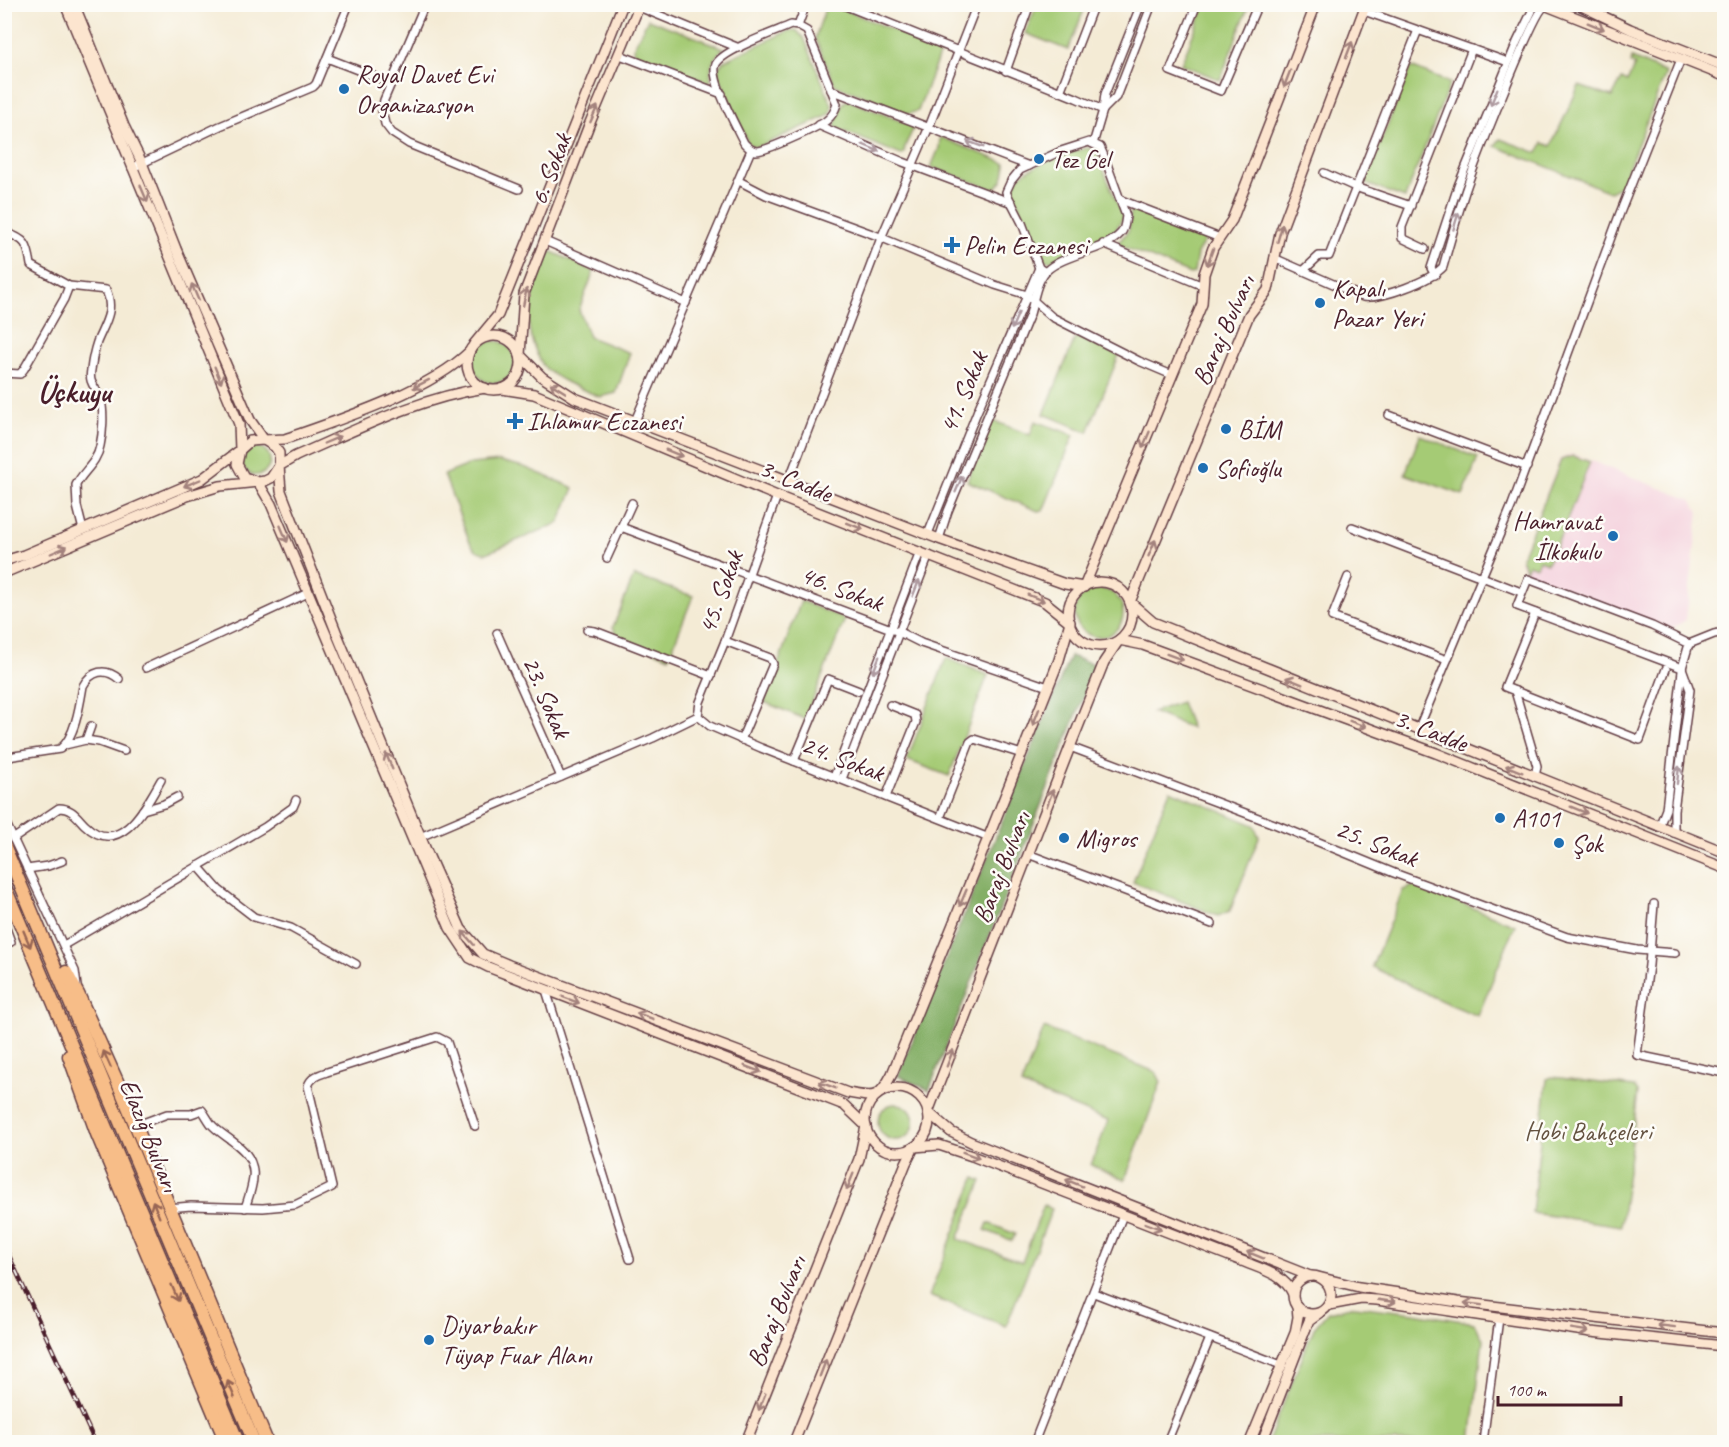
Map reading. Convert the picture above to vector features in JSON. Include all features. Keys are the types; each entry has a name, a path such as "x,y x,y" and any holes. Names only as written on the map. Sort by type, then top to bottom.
{"highway":[{"name":"Elazığ Bulvarı","path":"9,842 38,922 254,1443"},
{"name":"Elazığ Bulvarı","path":"4,885 238,1443"},
{"path":"38,922 78,994 267,1443"},
{"path":"55,1006 72,1067 97,1134 226,1443"}],"main road":[{"path":"65,4 238,424 240,450 237,457 240,471 250,481 258,482"},
{"path":"74,4 250,420 264,440 275,447 279,453 281,491 420,837 461,929 483,954 848,1093 869,1097 892,1088 911,1091 919,1096 928,1112 951,1132 970,1142 1310,1276 1359,1287 1458,1302 1725,1333"},
{"name":"6. Sokak","path":"264,440 285,439 414,388 459,362 471,348 498,315 622,4"},
{"name":"Baraj Bulvarı","path":"1084,587 1202,304 1204,274 1210,257 1232,220 1316,4"},
{"path":"1577,4 1630,29 1725,66"},
{"path":"1543,5 1725,76"},
{"name":"6. Sokak","path":"520,355 524,294 589,125 640,6"},
{"name":"Baraj Bulvarı","path":"1130,602 1250,315 1268,290 1280,233 1365,8"},
{"path":"4,573 187,496 220,486 258,482 271,478 279,466 296,456 427,400 485,388 502,389 509,385 520,372 520,355 511,341 488,336 471,348 468,369 471,377 485,388"},
{"name":"3. Cadde","path":"520,355 542,377 575,398 928,534 1065,584 1084,587"},
{"name":"3. Cadde","path":"502,389 534,394 777,496 1045,602 1070,622"},
{"path":"4,561 202,479 250,441 264,440"},
{"path":"258,482 271,504 450,928 470,958 546,990 843,1105 866,1126 876,1143 885,1149 905,1151 914,1147 927,1132 928,1112"},
{"path":"1094,583 1115,586 1130,602 1131,623 1119,640 1110,645 1090,644 1074,632 1069,612 1071,602 1084,587 1094,583"},
{"name":"3. Cadde","path":"1130,602 1153,622 1725,852"},
{"name":"Baraj Bulvarı","path":"883,1091 989,838 1059,660 1070,622"},
{"name":"Baraj Bulvarı","path":"928,1112 1104,662 1119,640"},
{"name":"3. Cadde","path":"1119,640 1143,645 1436,753 1725,868"},
{"path":"866,1126 869,1106 874,1097 883,1091"},
{"name":"Baraj Bulvarı","path":"746,1443 859,1160 866,1126"},
{"path":"914,1147 939,1145 952,1149 1279,1277 1286,1282 1293,1294 1298,1317 1294,1333 1250,1443"},
{"path":"794,1443 858,1277 914,1147"},
{"path":"1293,1294 1298,1282 1310,1276"},
{"path":"1322,1278 1327,1282 1332,1293 1329,1305"},
{"path":"1262,1443 1306,1328 1310,1321 1329,1305 1362,1299 1377,1300 1591,1332 1725,1346"},
{"path":"1297,1306 1308,1314 1320,1313"}],"street":[{"path":"132,168 220,126 313,87 349,4"},
{"path":"425,4 382,110 385,124 392,133 409,144 519,189"},
{"path":"798,26 806,4"},
{"path":"842,4 1103,110"},
{"path":"789,480 881,238 929,127 977,4"},
{"path":"1006,70 1030,4"},
{"path":"1060,92 1094,4"},
{"path":"1093,144 1103,110 1105,93 1141,4"},
{"path":"1103,110 1116,97 1152,4"},
{"path":"1197,4 1170,71 1221,91 1258,4"},
{"path":"1436,275 1431,267 1458,186 1508,62 1532,11 1531,4"},
{"path":"1274,258 1364,297 1375,298 1436,275 1443,267 1466,191 1515,65 1543,5"},
{"path":"640,6 739,48"},
{"path":"1365,8 1418,30 1508,62"},
{"path":"791,25 798,26 807,31 837,104 835,112 825,122 758,151 751,150 744,143 722,94 717,79 716,64 724,56 739,48 791,25"},
{"path":"1303,271 1319,256 1329,256 1418,30"},
{"path":"1425,249 1402,238 1402,227 1472,49"},
{"path":"620,55 722,94"},
{"path":"327,58 392,83"},
{"path":"1418,730 1527,467 1620,213 1681,59"},
{"path":"831,90 1029,166"},
{"path":"818,125 1012,203"},
{"path":"1089,142 1093,144 1100,147 1104,156 1126,216 1125,226 1120,233 1103,244 1042,270 1006,192 1020,170 1061,151 1089,142"},
{"path":"634,421 751,150"},
{"path":"1324,173 1355,187 1411,206"},
{"path":"739,181 766,195 881,238 995,285 1027,295 1033,303 1052,317 1139,361 1173,375"},
{"path":"1120,200 1220,238"},
{"path":"4,232 24,240 31,266 69,286 106,290 111,299 110,313 97,344 90,372 91,384 100,399 102,423 100,447 97,458 76,485 77,506 83,530"},
{"path":"545,241 686,303"},
{"path":"1103,244 1203,286"},
{"name":"41. Sokak","path":"928,534 1027,295 1042,270"},
{"name":"41. Sokak","path":"939,538 1033,303 1042,270"},
{"path":"4,373 20,374 24,369 64,299 69,286"},
{"path":"1389,415 1527,467"},
{"name":"45. Sokak","path":"698,716 700,702 750,575 777,496"},
{"path":"607,558 632,503"},
{"name":"46. Sokak","path":"621,527 899,632 921,643 1048,687"},
{"path":"1352,527 1521,592"},
{"path":"834,777 890,629 924,554"},
{"path":"842,779 899,632 924,554"},
{"path":"1348,577 1332,617 1447,660"},
{"path":"1674,833 1674,810 1690,690 1682,668 1517,606 1528,579 1652,626 1689,644 1725,632"},
{"path":"146,668 309,593"},
{"path":"1535,614 1505,687 1640,740 1666,669"},
{"path":"587,630 595,631 711,676"},
{"name":"23. Sokak","path":"497,633 561,777"},
{"path":"725,641 770,658 773,664 741,740"},
{"path":"1659,827 1666,809 1682,668 1689,644"},
{"path":"65,745 87,679 93,673 102,671 113,674 119,679"},
{"path":"794,761 828,679 859,691"},
{"path":"1515,691 1537,766 1534,777"},
{"path":"886,797 916,722 915,715 890,705"},
{"path":"420,837 698,716"},
{"name":"24. Sokak","path":"698,716 710,726 741,740 989,838"},
{"path":"86,740 91,726"},
{"path":"940,818 969,742 974,739 1022,754"},
{"path":"4,759 60,748 86,740 99,741 124,751"},
{"name":"25. Sokak","path":"1070,747 1276,825 1394,873 1567,937 1650,952 1676,953"},
{"path":"9,842 59,808 66,808 75,813 99,836 108,838 116,836 135,821 161,780"},
{"path":"143,810 177,797"},
{"path":"64,945 265,827 292,807 296,800"},
{"path":"4,819 9,842 27,868 75,971 78,994"},
{"path":"1028,854 1212,924"},
{"path":"27,868 48,866 62,861"},
{"path":"198,866 219,890 254,917 291,928 356,964"},
{"path":"1654,904 1637,1055 1725,1072"},
{"path":"4,923 11,942"},
{"path":"546,990 630,1259"},
{"path":"168,1208 295,1206 332,1187 308,1086 314,1077 437,1036 447,1042 476,1126"},
{"path":"135,1126 168,1114 191,1114 202,1110 213,1126 250,1157 253,1175 245,1208"},
{"path":"1037,1443 1037,1435 1123,1215"},
{"path":"1094,1293 1281,1365"},
{"path":"1483,1443 1499,1318"},
{"path":"1167,1443 1210,1338"}],"shaded area":[{"name":"Hamravat İlkokulu","path":"1573,454 1691,500 1699,512 1686,620 1669,630 1525,572 1520,561 1560,459"}],"green space":[{"path":"833,5 934,47 939,55 918,111 908,114 835,85 815,38 825,9"},
{"path":"1037,5 1086,5 1068,50 1025,33"},
{"path":"1205,5 1249,5 1220,80 1181,64"},
{"path":"648,19 724,48 713,63 711,82 634,54 633,48"},
{"path":"796,30 804,38 832,105 831,113 763,145 752,146 748,143 718,68 723,61 788,31"},
{"path":"1632,58 1666,73 1621,186 1610,192 1495,146 1500,139 1538,153 1543,143 1551,146 1579,86 1612,97 1622,79 1627,82 1635,65 1631,63"},
{"path":"1411,67 1450,83 1405,198 1364,183"},
{"path":"848,100 913,126 904,153 901,155 836,128 835,124 843,103"},
{"path":"940,137 1005,163 1004,174 999,184 993,189 931,167 939,148"},
{"path":"1089,148 1097,154 1123,217 1114,233 1069,256 1050,261 1044,260 1013,192 1013,187 1017,178 1034,168 1064,155"},
{"path":"1134,209 1206,238 1197,254 1194,273 1190,274 1117,244 1129,230 1131,211"},
{"path":"550,251 594,271 579,310 589,337 630,353 616,393 600,397 572,385 546,369 538,357 529,330 528,306 534,286"},
{"path":"1076,336 1119,355 1088,432 1044,414"},
{"path":"494,341 502,342 509,347 514,354 514,370 509,377 502,382 494,383 486,382 479,377 474,370 473,362 474,354 479,347 486,342"},
{"path":"991,420 1030,435 1035,421 1074,435 1043,511 1038,511 967,481"},
{"path":"1420,435 1478,458 1463,495 1405,474"},
{"path":"256,447 266,451 270,461 266,471 256,475 246,471 242,461 246,451"},
{"path":"1573,456 1590,462 1556,547 1547,563 1539,560 1536,567 1529,564 1526,570 1521,559 1561,460"},
{"path":"500,461 524,467 574,488 559,523 484,553 476,550 469,540 444,475 471,464"},
{"path":"634,576 693,596 669,657 617,636 613,627"},
{"path":"1094,589 1104,589 1116,596 1123,608 1123,618 1116,630 1104,637 1094,637 1079,626 1075,618 1075,608 1086,593"},
{"path":"801,601 845,619 805,719 764,702"},
{"path":"1070,656 1096,665 929,1090 898,1076"},
{"path":"946,658 988,675 949,776 907,760"},
{"path":"1181,702 1191,728 1152,712"},
{"path":"1170,790 1254,825 1259,837 1230,911 1218,916 1133,882"},
{"path":"1416,885 1515,925 1478,1016 1372,967 1403,890"},
{"path":"1044,1028 1156,1072 1161,1082 1125,1180 1091,1165 1108,1121 1021,1085"},
{"name":"Hobi Bahçeleri","path":"1552,1077 1634,1087 1638,1092 1621,1226 1532,1213 1547,1079"},
{"path":"896,1104 908,1110 914,1122 908,1134 896,1140 884,1134 878,1122 884,1110"},
{"path":"975,1178 982,1181 958,1239 1022,1262 1044,1205 1052,1209 1006,1326 929,1296"},
{"path":"988,1223 1015,1234 1012,1241 985,1230"},
{"path":"1355,1306 1474,1323 1483,1339 1471,1442 1268,1442 1314,1328 1328,1312"}],"railway":[{"path":"4,1245 95,1442"}],"place":[{"name":"Royal Davet Evi Organizasyon","path":"344,89"},
{"name":"Tez Gel","path":"1039,159"},
{"name":"Pelin Eczanesi","path":"952,245"},
{"name":"Kapalı Pazar Yeri","path":"1320,303"},
{"name":"Ihlamur Eczanesi","path":"515,421"},
{"name":"BİM","path":"1226,429"},
{"name":"Sofioğlu","path":"1203,468"},
{"name":"Hamravat İlkokulu","path":"1613,536"},
{"name":"A101","path":"1500,818"},
{"name":"Migros","path":"1064,838"},
{"name":"Şok","path":"1559,843"},
{"name":"Diyarbakır Tüyap Fuar Alanı","path":"429,1340"}],"district":[{"name":"Üçkuyu","path":"74,391"}]}
